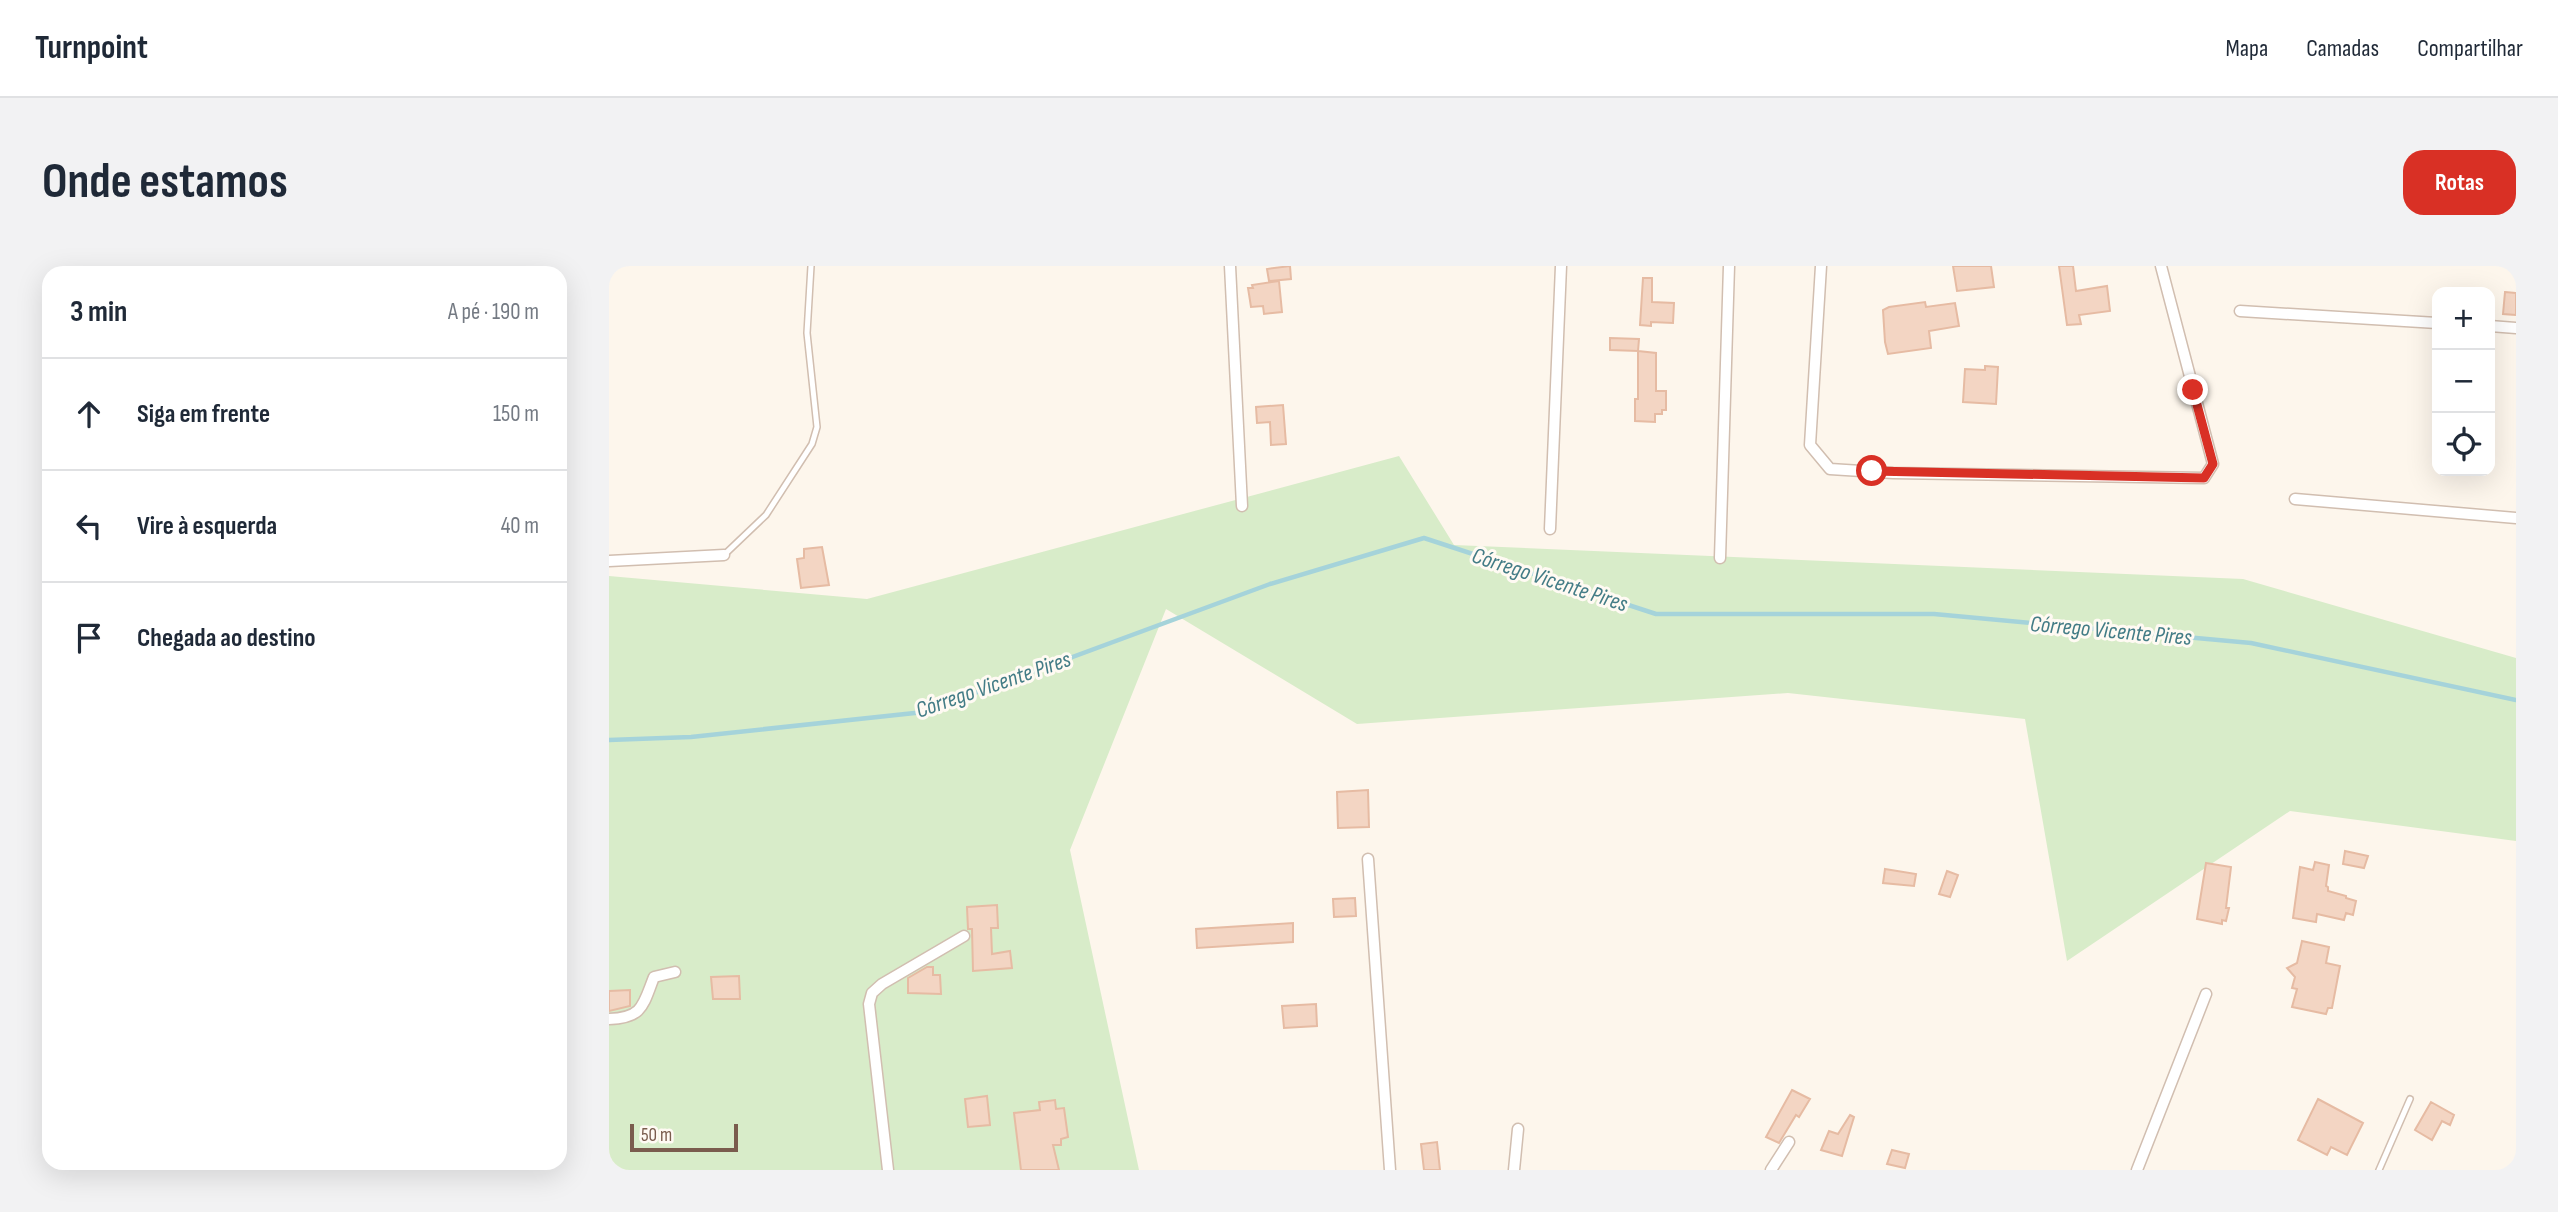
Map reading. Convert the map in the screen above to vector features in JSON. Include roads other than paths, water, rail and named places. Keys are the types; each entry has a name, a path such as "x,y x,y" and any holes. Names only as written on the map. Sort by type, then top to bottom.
{"street":[{"path":"1230,266 1242,506"},
{"path":"1550,529 1561,266"},
{"path":"1720,558 1729,266"},
{"path":"1821,266 1810,445 1830,468 1893,473 2204,478 2213,464 2161,266"},
{"path":"2239,311 2432,323"},
{"path":"2495,327 2516,328"},
{"path":"2295,499 2516,517"},
{"path":"609,561 724,555"},
{"path":"1368,859 1390,1170"},
{"path":"888,1170 869,1004 872,993 964,936"},
{"path":"609,1019 635,1015 641,1010 654,977 675,972"},
{"path":"2137,1170 2206,994"},
{"path":"1514,1170 1518,1129"},
{"path":"1771,1170 1789,1142"}],"lane":[{"path":"724,555 766,515 812,444 817,427 807,333 811,266"},
{"path":"2379,1170 2410,1099"}],"waterway":[{"name":"Córrego Vicente Pires","path":"609,740 691,737 924,712 1270,584 1424,538 1656,614 1934,614 2251,643 2516,700"}]}
